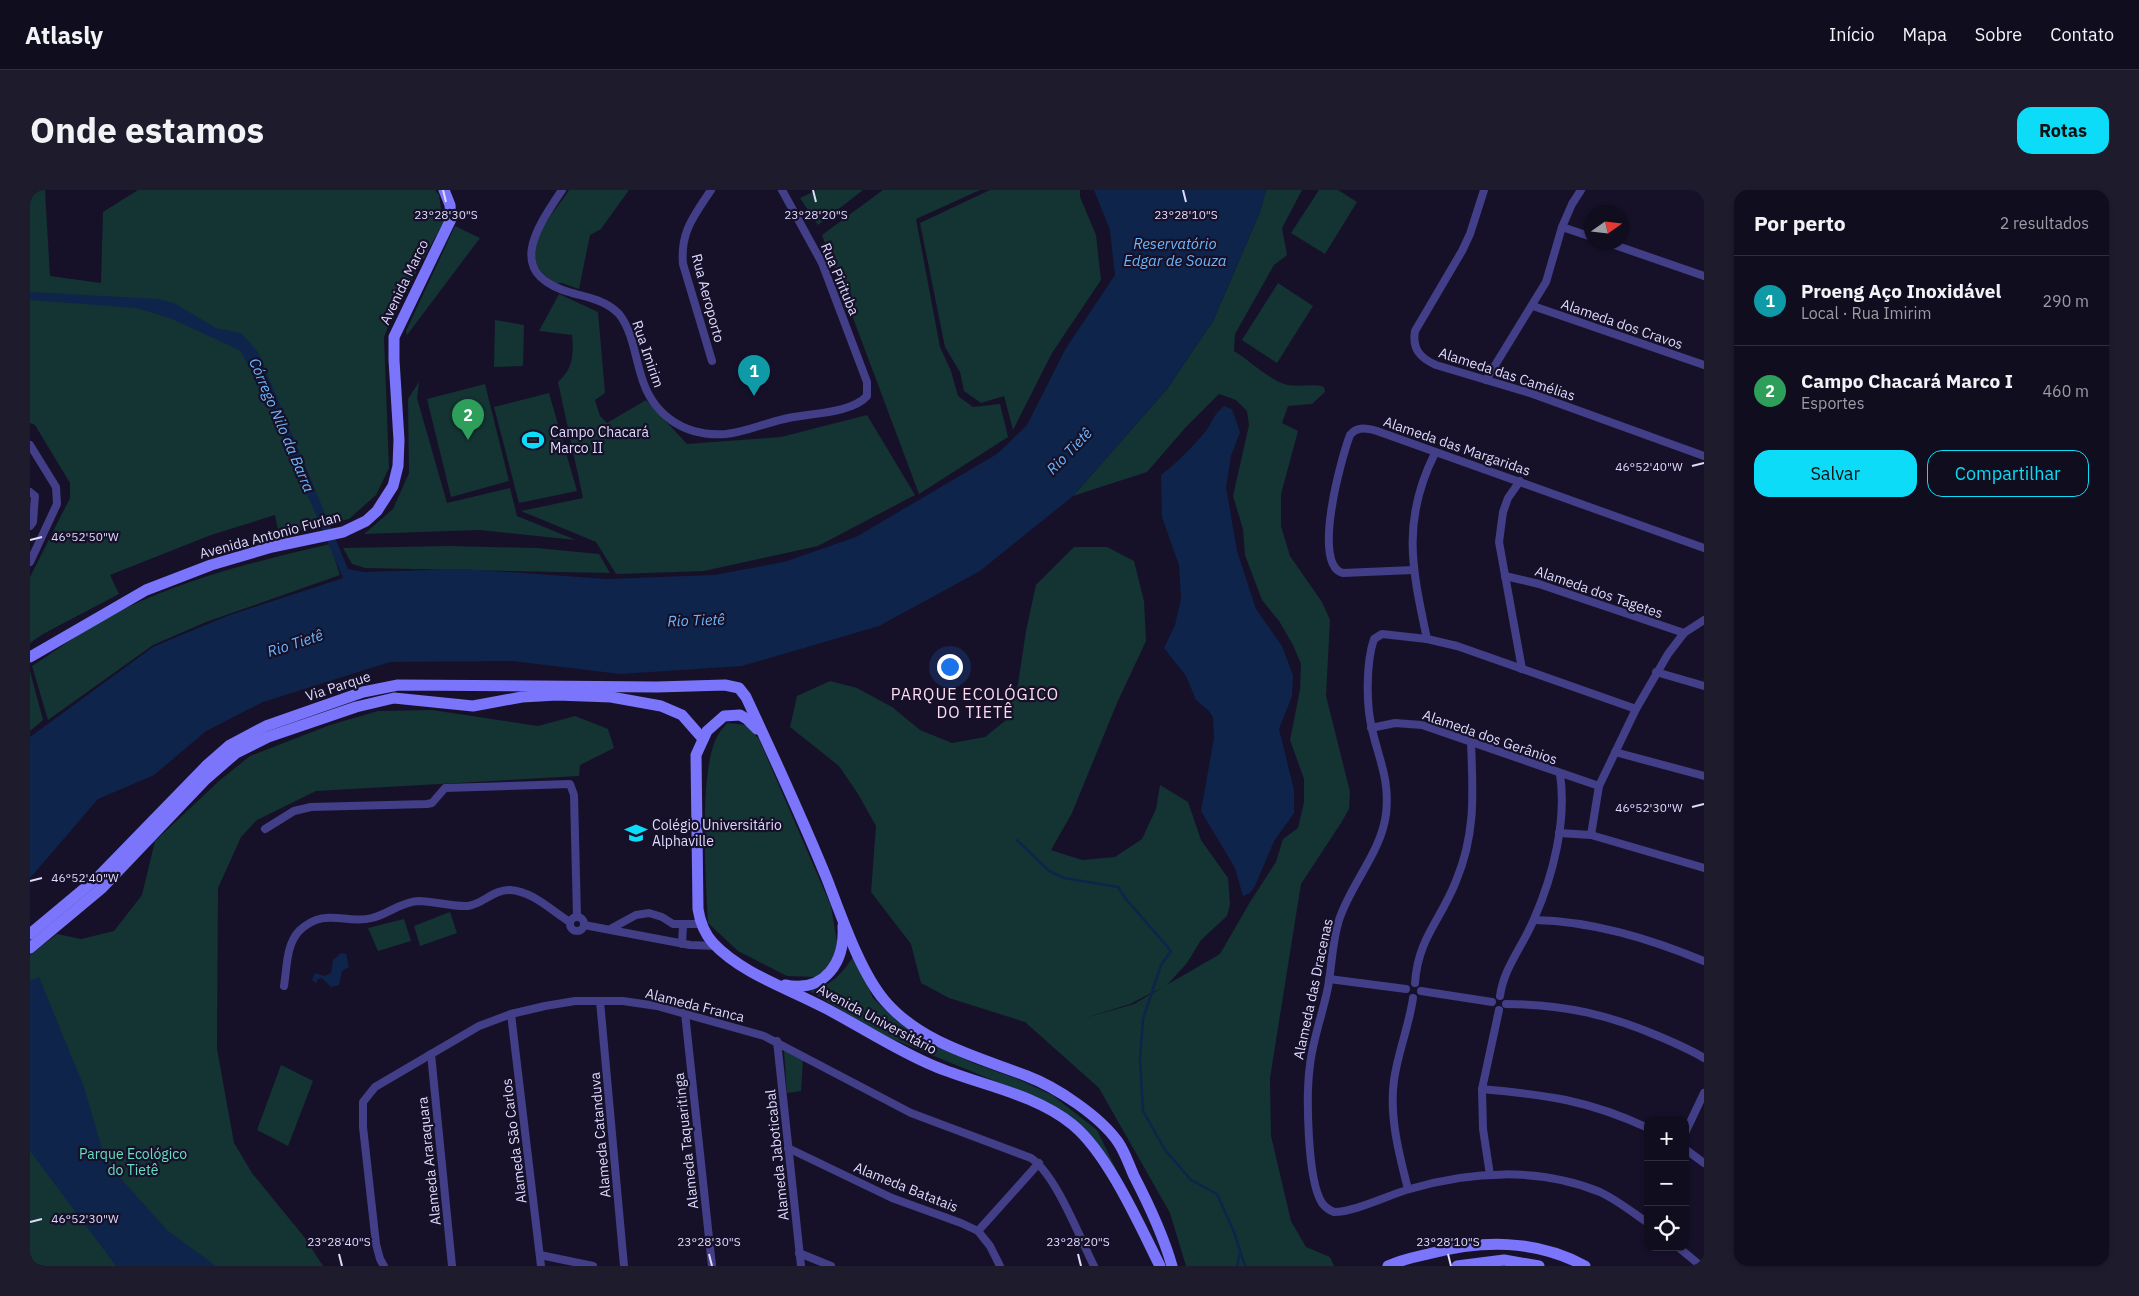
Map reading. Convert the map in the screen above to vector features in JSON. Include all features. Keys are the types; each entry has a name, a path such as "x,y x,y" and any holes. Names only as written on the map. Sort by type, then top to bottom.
{"main road":[{"name":"Avenida Marco","path":"394,360 394,338 398,327 451,219 450,205 444,190"},
{"name":"Avenida Antonio Furlan","path":"30,658 146,590 211,565 272,547 343,532 366,521 385,500 393,486 398,466 399,440 394,360"},
{"name":"Via Parque","path":"30,934 95,880 216,756 254,730 378,688 415,684 657,687 714,684 738,688"},
{"path":"473,706 477,684"},
{"name":"Avenida Universitário","path":"738,688 746,697 826,878 843,922 880,994 900,1015 930,1036 948,1046 1050,1087 1110,1132 1118,1143 1165,1243 1172,1266"},
{"name":"Via Parque","path":"30,948 70,917 107,883 221,765 250,745 378,700 409,698 473,706 522,697 557,695 629,699 662,706 682,715 703,739"},
{"path":"700,924 698,909 696,755 703,739 716,720 724,716 734,715 747,718 763,736"},
{"path":"778,984 794,987 809,985 824,978 835,967 842,953 843,922"},
{"name":"Avenida Universitário","path":"700,924 716,946 740,964 887,1044 932,1065 1029,1100 1061,1116 1086,1138 1101,1158 1145,1236 1158,1266"},
{"path":"1165,1243 1177,1266"},
{"path":"1388,1266 1452,1248 1500,1243 1547,1250 1585,1266"},
{"path":"1457,1266 1504,1260 1539,1266"}],"street":[{"name":"Rua Imirim","path":"562,190 537,227 531,245 531,254 536,269 547,283 605,303 621,316 630,336 645,390 655,406 671,422 696,432 727,434 787,418 854,406 867,396 867,382"},
{"name":"Rua Aeroporto","path":"711,190 686,228 682,252 683,264 712,360"},
{"name":"Rua Pirituba","path":"782,190 826,274 867,382"},
{"name":"Alameda das Camélias","path":"1484,190 1470,234 1419,322 1414,338 1418,353 1424,360 1452,371 1530,393 1704,456"},
{"path":"1486,380 1546,282 1562,227 1572,204 1581,190"},
{"path":"1562,227 1584,234"},
{"path":"1629,250 1704,276"},
{"name":"Alameda dos Cravos","path":"1533,306 1704,366"},
{"name":"Alameda das Margaridas","path":"1413,570 1343,573 1335,569 1331,555 1330,533 1336,480 1350,435 1361,428 1377,431 1435,453 1520,481 1704,548"},
{"path":"30,445 58,495 57,504 30,562"},
{"path":"1427,639 1411,554 1414,513 1426,469 1435,453"},
{"path":"1520,481 1508,498 1499,527 1499,542 1522,669"},
{"path":"30,492 35,496 33,522 30,526"},
{"name":"Alameda dos Tagetes","path":"1505,576 1539,584 1684,633"},
{"path":"1591,835 1598,786 1636,709 1656,672 1684,633 1704,620"},
{"name":"Alameda das Dracenas","path":"1408,1189 1339,1212 1327,1208 1319,1196 1315,1178 1307,1093 1314,1039 1329,979 1338,922 1352,890 1372,856 1386,817 1387,782 1371,728 1368,692 1374,639 1382,634 1427,639 1522,669 1636,709"},
{"path":"1656,672 1704,686"},
{"name":"Alameda dos Gerânios","path":"1371,728 1395,723 1422,725 1598,786"},
{"path":"1415,983 1416,969 1424,940 1456,883 1470,838 1474,796 1470,742"},
{"path":"1615,752 1704,776"},
{"path":"1500,996 1508,968 1534,920 1551,870 1558,833 1561,798 1560,774"},
{"path":"265,829 294,811 311,807 427,804 432,803 445,788 570,784 574,795 574,919 572,930 582,929 584,925"},
{"path":"1558,833 1591,835 1704,868"},
{"path":"284,986 291,944 298,933 317,920 331,917 358,920 371,919 404,904 418,901 471,906 508,890 529,895 574,919 583,920 584,925"},
{"path":"612,928 636,915 649,913 673,924 684,926 700,924"},
{"path":"1534,920 1582,924 1635,936 1704,961"},
{"path":"584,925 612,928 626,934 682,944 716,946"},
{"path":"682,944 684,926"},
{"path":"1329,979 1406,989"},
{"path":"1406,989 1409,984 1415,983 1420,986 1421,991 1418,996 1412,998"},
{"path":"1406,989 1412,998"},
{"path":"1421,991 1492,1002"},
{"path":"1492,1002 1495,997 1505,998 1506,1004 1504,1008 1499,1010"},
{"path":"1412,998 1397,1064 1393,1102 1398,1141 1408,1189 1428,1184 1490,1175 1534,1177 1585,1187 1622,1204 1644,1219"},
{"name":"Alameda Franca","path":"384,1266 376,1244 363,1127 363,1102 374,1087 479,1026 512,1014 575,1001 639,1003 685,1013 777,1041 835,1075 911,1113 1019,1152 1039,1163 1055,1186 1094,1266"},
{"name":"Alameda Catanduva","path":"600,1001 624,1266"},
{"path":"1492,1002 1494,1007 1499,1010"},
{"path":"1506,1004 1562,1007 1617,1019 1682,1046 1704,1058"},
{"path":"1490,1175 1483,1129 1482,1089 1499,1010"},
{"name":"Alameda Taquaritinga","path":"685,1013 712,1266"},
{"name":"Alameda São Carlos","path":"512,1014 541,1266"},
{"name":"Alameda Jaboticabal","path":"777,1041 801,1266"},
{"name":"Alameda Araraquara","path":"431,1054 452,1266"},
{"path":"1482,1089 1560,1097 1616,1113 1644,1126"},
{"path":"1689,1125 1704,1093"},
{"name":"Alameda Batatais","path":"788,1148 892,1198 961,1223 978,1232 990,1246 1000,1266"},
{"path":"1689,1152 1704,1163"},
{"path":"978,1232 1039,1163"},
{"path":"1683,1251 1701,1266"},
{"path":"799,1253 830,1266"},
{"path":"540,1255 593,1266"}],"green space":[{"path":"30,190 45,190 50,276 101,283 103,212 138,190 435,190 439,195 443,223 393,315 384,337 389,468 376,495 349,519 279,535 275,515 211,535 110,575 119,594 43,634 30,643 30,577 70,498 70,483 35,425 30,423"},
{"path":"569,190 629,190 601,229 590,235 579,289 562,283 555,283 540,270 536,260 535,249 543,228"},
{"path":"817,190 863,190 818,225 800,198"},
{"path":"883,190 980,190 916,219 940,347 951,371 958,396 973,407 1000,404 1008,437 919,494 822,235"},
{"path":"990,190 1080,190 1080,197 1096,235 1101,280 1052,353 1013,430 1004,396 981,403 964,391 960,372 945,347 920,223"},
{"path":"1266,190 1302,190 1282,228 1287,255 1274,265 1235,334 1234,351 1277,381 1294,386 1324,387 1325,392 1312,404 1288,406 1282,423 1298,431 1281,494 1281,526 1290,556 1322,602 1330,620 1326,696 1350,792 1349,809 1301,884 1270,1078 1271,1136 1291,1221 1306,1247 1330,1257 1334,1266 1186,1266 1170,1213 1099,1088 1025,1022 949,998 921,983 911,944 871,892 876,826 839,766 790,727 797,696 830,681 857,688 892,707 920,730 952,743 985,737 1006,720 1018,684 1026,631 1036,585 1074,547 1107,547 1134,561 1144,601 1146,641 1117,703 1072,813 1051,850 1082,860 1115,857 1142,839 1156,809 1160,785 1188,802 1201,840 1228,878 1230,904 1227,916 1201,940 1187,963 1167,985 1220,954 1276,862 1283,839 1298,828 1304,802 1304,779 1290,740 1300,690 1301,664 1293,645 1279,621 1262,600 1245,555 1243,529 1233,496 1249,425 1247,411 1236,400 1219,394 1186,427 1147,472 1073,496 1167,389 1213,321 1260,212","holes":["1164,986 1134,1004 1085,1018 1130,1004"]},
{"path":"1319,190 1338,190 1357,202 1325,254 1291,233"},
{"path":"455,226 480,238 407,335 406,331"},
{"path":"1278,283 1313,306 1277,363 1242,340"},
{"path":"559,294 598,312 605,393 595,400 600,416 607,423 646,400 687,444 781,437 867,415 915,495 818,546 704,571 616,574 596,542 521,511 583,498 558,382 570,366 573,349 572,335 539,331"},
{"path":"495,320 524,325 523,366 494,367"},
{"path":"419,382 417,398 447,503 510,488 517,516 576,540 480,530 364,534 393,509 409,473 408,399"},
{"path":"485,384 509,481 451,497 427,399"},
{"name":"Campo Chacará Marco II","path":"549,393 577,491 519,503 494,407"},
{"path":"330,544 340,575 206,622 153,645 48,720 32,666 90,628 114,614 151,597 201,578 252,563"},
{"path":"449,546 537,548 599,554 610,573 365,568 352,564 343,548"},
{"path":"30,671 43,720 30,731"},
{"name":"Parque Ecológico do Tietê","path":"432,710 538,726 575,716 608,729 614,748 580,765 579,776 316,791 257,820 241,837 218,888 217,1049 234,1143 252,1173 305,1238 323,1266 30,1266 30,955 57,934 81,939 114,931 142,895 155,841 219,781 250,756 330,725 378,711"},
{"path":"727,723 747,725 759,739 831,906 838,948 826,971 815,977 787,976 738,951 708,923 705,826 708,773 712,751 718,735"},
{"path":"450,912 457,933 420,946 414,926"},
{"path":"404,919 411,941 378,951 368,928"},
{"path":"854,955 873,998 898,1022 925,1040 973,1063 1020,1080 1052,1095 1097,1130 1149,1237 1091,1136 1007,1086 878,1033 810,991 824,986 836,978"},
{"path":"784,1051 803,1059 801,1091 787,1093"},
{"path":"281,1065 313,1081 288,1146 257,1130"}],"water":[{"name":"Reservatório Edgar de Souza","path":"1094,190 1266,190 1260,212 1213,321 1167,389 1073,496 980,571 879,626 742,666 620,674 512,661 390,662 263,702 206,731 154,775 98,799 30,878 30,737 153,647 227,616 343,578 275,419 241,351 172,319 137,308 30,300 30,292 158,299 174,303 216,328 241,333 258,352 348,569 364,572 465,569 607,579 714,575 784,562 856,537 997,454 1027,425 1066,348 1115,275 1110,230"},
{"path":"1224,406 1232,409 1240,432 1231,456 1226,487 1237,551 1256,609 1282,646 1293,675 1292,696 1279,729 1294,790 1294,813 1274,841 1255,886 1250,893 1243,896 1235,868 1201,811 1214,738 1213,717 1196,700 1186,676 1164,648 1175,625 1181,599 1179,565 1162,517 1161,475 1196,442"},
{"path":"341,953 346,954 349,967 342,971 339,985 331,987 322,978 318,979 316,983 312,980 315,973 324,976 331,973 333,960"},
{"path":"39,977 84,1087 106,1162 167,1230 216,1266 116,1266 30,1151 30,981"}],"waterway":[{"path":"1017,840 1049,871 1064,878 1118,887 1125,898 1171,951 1161,965 1143,1019 1140,1059 1143,1111 1165,1150 1191,1180 1217,1194 1234,1232 1245,1266"},
{"path":"1237,1266 1240,1253"}],"place":[{"name":"Proeng Aço Inoxidável","path":"754,396"},
{"name":"Campo Chacará Marco I","path":"468,440"},
{"name":"Campo Chacará Marco II","path":"533,440"},
{"name":"Colégio Universitário Alphaville","path":"636,833"}],"district":[{"name":"PARQUE ECOLÓGICO DO TIETÊ","path":"975,703"}],"water label":[{"name":"Córrego Nilo da Barra","path":"282,425"},
{"name":"Rio Tietê","path":"1069,451"},
{"name":"Rio Tietê","path":"696,620"},
{"name":"Rio Tietê","path":"295,643"}]}
